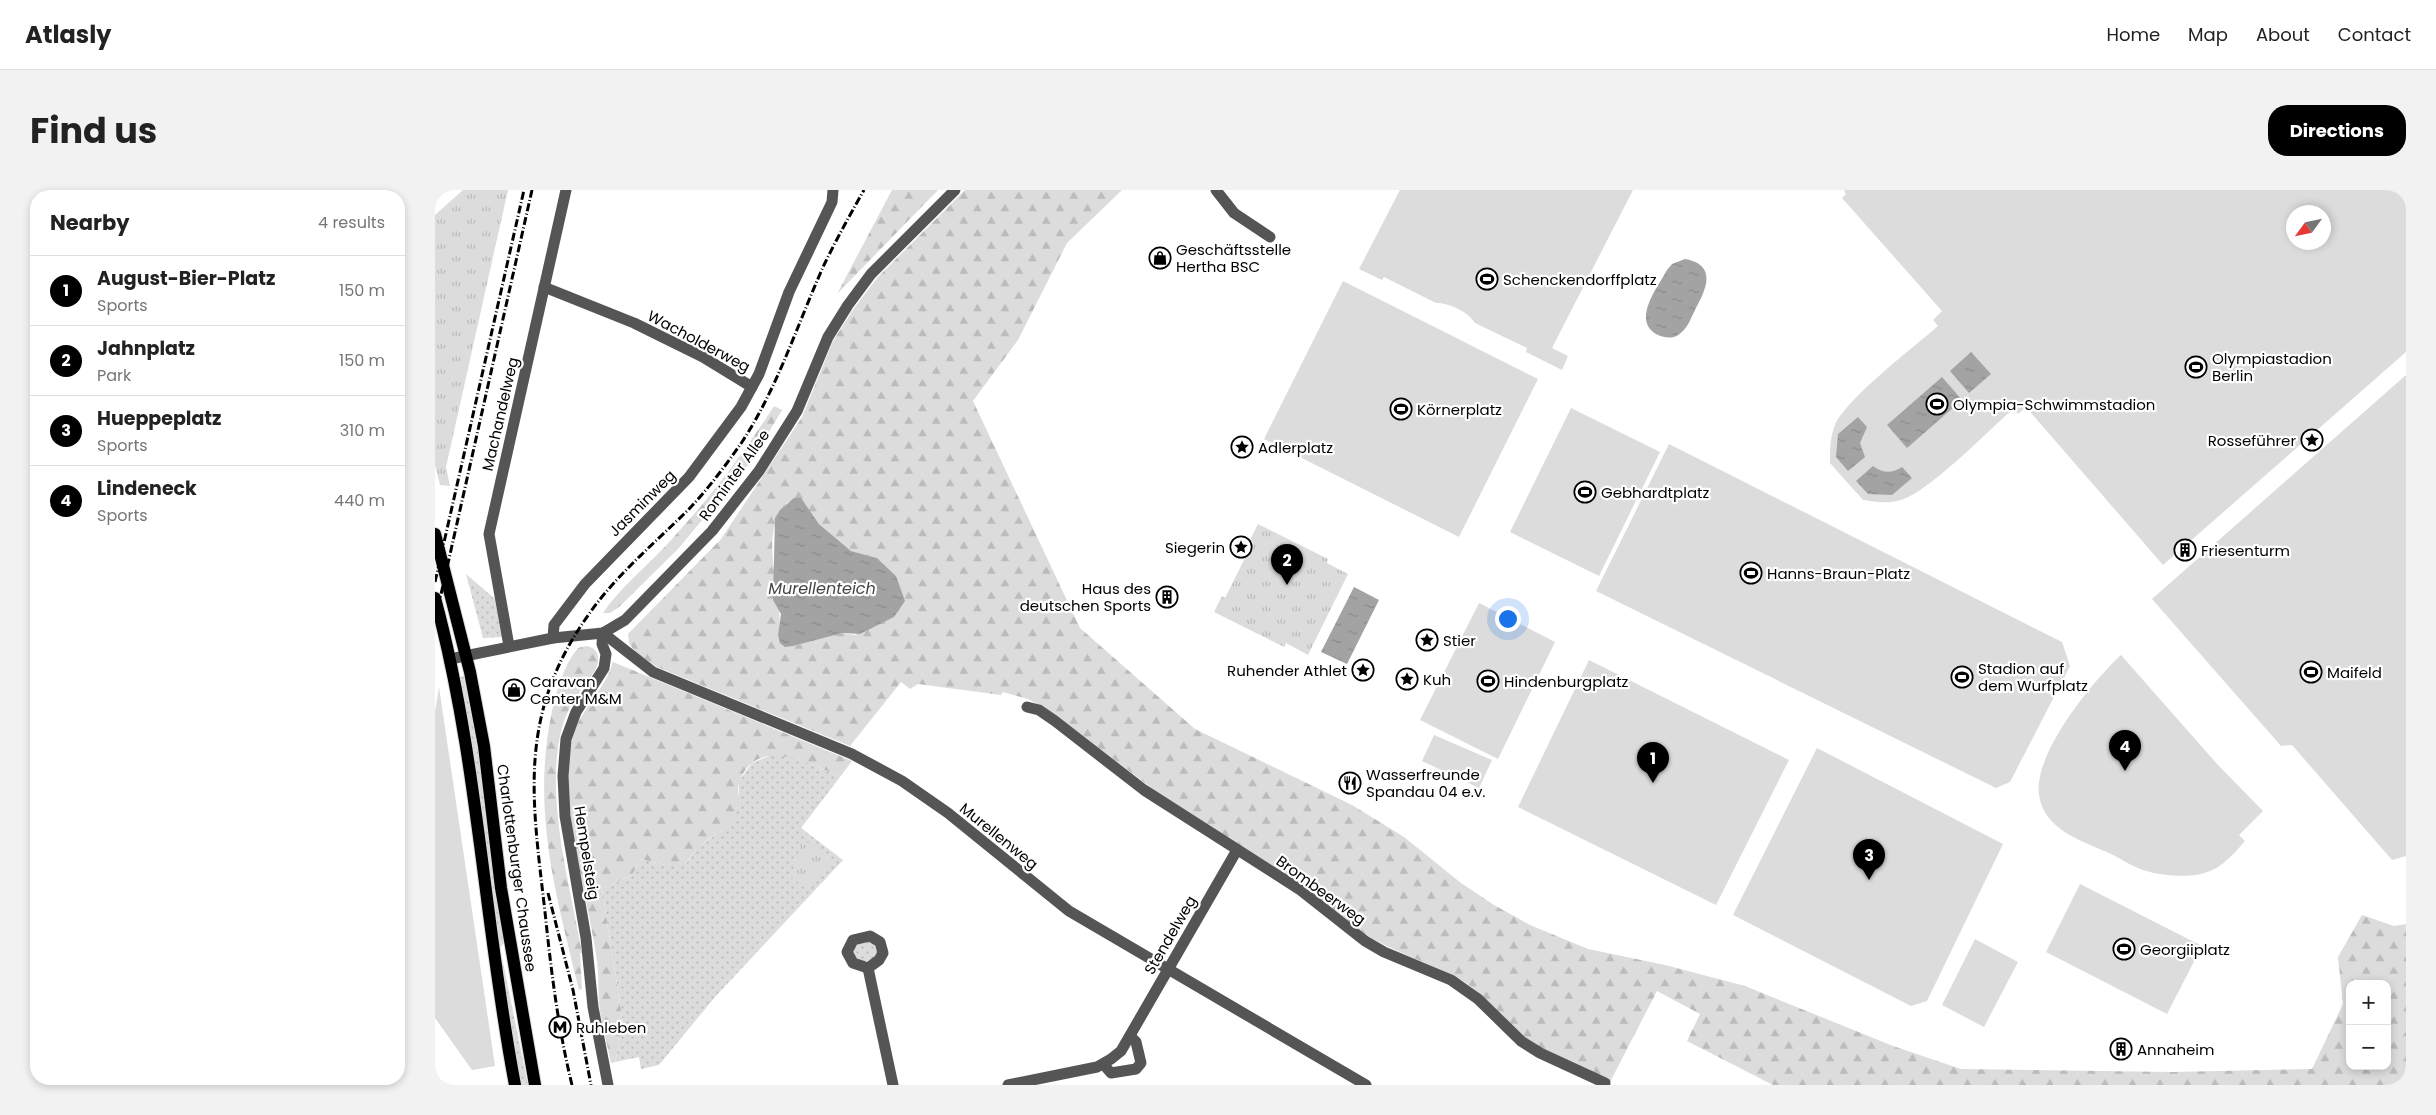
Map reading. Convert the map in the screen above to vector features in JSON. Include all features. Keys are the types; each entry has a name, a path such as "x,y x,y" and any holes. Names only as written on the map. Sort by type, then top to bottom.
{"main road":[{"name":"Charlottenburger Chaussee","path":"435,534 467,655 484,746 501,888 535,1085"},
{"path":"435,598 450,659 468,755 494,956 515,1085"}],"street":[{"name":"Machandelweg","path":"509,646 489,534 566,190"},
{"name":"Wacholderweg","path":"544,287 634,323 703,357 752,387 789,292 832,202 833,190"},
{"name":"Rominter Allee","path":"450,659 553,638 603,633 625,620 712,531 759,471 797,412 828,337 859,290 955,190"},
{"path":"1216,190 1233,213 1270,237"},
{"name":"Jasminweg","path":"553,638 554,625 585,584 689,477 726,431 752,387"},
{"name":"Murellenweg","path":"603,633 653,672 852,754 902,780 948,813 1069,911 1366,1085"},
{"name":"Hempelsteig","path":"603,633 603,644 606,654 604,668 576,712 566,739 563,776 565,816 586,938 593,1006 608,1085"},
{"name":"Brombeerweg","path":"1027,707 1039,710 1055,720 1144,790 1299,889 1365,941 1384,952 1451,980 1465,989 1521,1041 1540,1053 1605,1083"},
{"name":"Stendelweg","path":"1008,1085 1104,1064 1121,1050 1237,850"},
{"path":"868,968 893,1085"},
{"path":"1104,1064 1111,1073 1136,1069 1141,1062 1136,1042 1130,1036"},
{"path":"1341,1085 1347,1074"}],"green space":[{"path":"463,190 508,190 446,467 450,486 440,485 435,465 435,215"},
{"path":"892,190 938,190 837,294"},
{"path":"965,190 1122,190 1067,243 1018,340 973,401 1080,628 1195,729 1352,805 1404,837 1461,883 1494,905 1530,925 1588,949 1665,965 1745,986 1893,1046 1961,1069 2172,1072 2312,1069 2343,1004 2338,957 2362,915 2394,926 2406,924 2406,1085 1773,1085 1687,1041 1700,1014 1657,991 1609,1084 1563,1062 1529,1042 1464,982 1386,946 1361,932 1158,793 1077,731 1028,699 1003,692 1001,695 918,684 910,689 901,682 850,746 657,667 636,653 629,643 628,634 721,539 802,417 833,341 852,311 877,278","holes":["788,502 813,515 819,524 851,551 877,558 896,576 894,617 855,635 843,633 793,646 778,635 780,619 772,548 773,531 778,516"]},
{"name":"Schenckendorffplatz","path":"1400,190 1633,190 1552,348 1568,356 1562,370 1526,352 1527,348 1475,323 1468,315 1457,308 1436,303 1384,277 1382,280 1359,269"},
{"name":"Olympiastadion Berlin","path":"1844,190 2406,190 2406,352 2163,565 2026,407 2018,414 2013,409 1943,473 1913,494 1892,502 1863,500 1830,463 1831,439 1835,425 1852,402 1866,388 1938,326 1933,320 1942,311 1842,198 1846,194"},
{"name":"Körnerplatz","path":"1343,281 1538,379 1459,537 1264,439"},
{"name":"Maifeld","path":"2406,375 2406,856 2392,860 2292,745 2281,746 2152,599"},
{"path":"774,406 782,410 753,459 678,549 619,607 610,613 603,613 627,584 663,549 713,492"},
{"name":"Gebhardtplatz","path":"1571,408 1660,452 1599,576 1510,532"},
{"path":"1669,444 2062,642 2070,666 2010,782 1996,788 1596,591"},
{"path":"1258,524 1328,559 1327,563 1348,574 1308,655 1286,643 1284,647 1214,612 1222,596 1225,598 1253,542 1250,540"},
{"path":"466,574 495,599 502,637 483,638"},
{"name":"Hindenburgplatz","path":"1479,603 1555,642 1498,759 1420,720"},
{"path":"586,646 595,650 598,662 594,673 574,700 564,721 557,758 556,785 561,842 582,953 580,953 582,989 579,990 562,920 549,852 545,818 544,783 546,748 552,711 559,686 573,654 578,648"},
{"path":"2121,655 2217,764 2263,811 2239,835 2245,841 2229,858 2211,871 2196,875 2176,876 2149,872 2066,833 2056,826 2042,807 2039,795 2040,778 2045,760 2055,740 2081,700"},
{"path":"1589,660 1789,760 1716,905 1518,807"},
{"path":"613,662 852,761 840,777 800,760 772,756 759,759 748,766 740,780 737,810 733,819 703,843 685,865 665,865 641,859 632,875 602,889 623,1023 615,1062 611,1063 600,1010 598,966 571,819 568,763 576,728 604,682"},
{"path":"466,676 479,749 504,943 501,946 499,946 460,677"},
{"path":"439,687 495,1066 472,1070 435,1018 435,712"},
{"path":"1434,735 1492,760 1479,788 1422,761"},
{"path":"1817,748 2003,844 1927,1001 1911,1006 1733,915"},
{"path":"774,754 800,759 840,777 801,828 843,860 715,997 659,1065 641,1069 639,1057 615,1062 623,1023 602,889 632,875 641,859 665,865 685,865 698,847 722,830 739,794 739,781 752,763"},
{"path":"804,840 833,861 807,889 791,877 801,843"},
{"name":"Georgiiplatz","path":"2080,884 2202,946 2167,1014 2046,952"},
{"path":"1975,939 2018,962 1984,1027 1942,1005"},
{"path":"873,940 878,954 875,957 863,961 853,956 853,946 857,943"},
{"path":"499,962 503,962 528,1085 520,1085"}],"water":[{"path":"1685,259 1695,262 1702,267 1706,272 1707,279 1703,294 1684,330 1678,335 1667,338 1656,334 1649,328 1646,320 1649,303 1667,270 1672,264"},
{"path":"1971,352 1991,374 1969,393 1950,371"},
{"path":"1942,377 1962,400 1907,448 1887,425"},
{"path":"1858,417 1867,427 1860,443 1865,457 1848,471 1836,457 1838,434"},
{"path":"1873,466 1887,472 1895,471 1902,467 1912,478 1892,495 1868,494 1856,481"},
{"name":"Murellenteich","path":"794,498 801,498 819,524 851,551 877,558 896,576 905,601 894,617 860,634 843,633 785,647 780,643 778,635 781,614 773,600 775,518 780,510"},
{"path":"1354,587 1379,600 1347,664 1321,652"}],"railway":[{"path":"435,582 524,190"},
{"path":"435,621 532,190"},
{"path":"572,1085 555,999 536,832 535,758 540,723 550,687 566,651 600,599 624,572 689,509 717,477 742,442 777,378 824,265 864,190"},
{"path":"548,893 573,990 591,1085"}],"place":[{"name":"Geschäftsstelle Hertha BSC","path":"1160,258"},
{"name":"Schenckendorffplatz","path":"1487,279"},
{"name":"Olympiastadion Berlin","path":"2196,367"},
{"name":"Olympia-Schwimmstadion","path":"1937,404"},
{"name":"Körnerplatz","path":"1401,409"},
{"name":"Rosseführer","path":"2312,440"},
{"name":"Adlerplatz","path":"1242,447"},
{"name":"Gebhardtplatz","path":"1585,492"},
{"name":"Siegerin","path":"1241,547"},
{"name":"Friesenturm","path":"2185,550"},
{"name":"Hanns-Braun-Platz","path":"1751,573"},
{"name":"Jahnplatz","path":"1287,585"},
{"name":"Haus des deutschen Sports","path":"1167,597"},
{"name":"Stier","path":"1427,640"},
{"name":"Ruhender Athlet","path":"1363,670"},
{"name":"Maifeld","path":"2311,672"},
{"name":"Stadion auf dem Wurfplatz","path":"1962,677"},
{"name":"Kuh","path":"1407,679"},
{"name":"Hindenburgplatz","path":"1488,681"},
{"name":"Caravan Center M&M","path":"514,690"},
{"name":"Lindeneck","path":"2125,771"},
{"name":"Wasserfreunde Spandau 04 e.v.","path":"1350,783"},
{"name":"August-Bier-Platz","path":"1653,783"},
{"name":"Hueppeplatz","path":"1869,880"},
{"name":"Georgiiplatz","path":"2124,949"},
{"name":"Ruhleben","path":"560,1027"},
{"name":"Annaheim","path":"2121,1049"}]}
